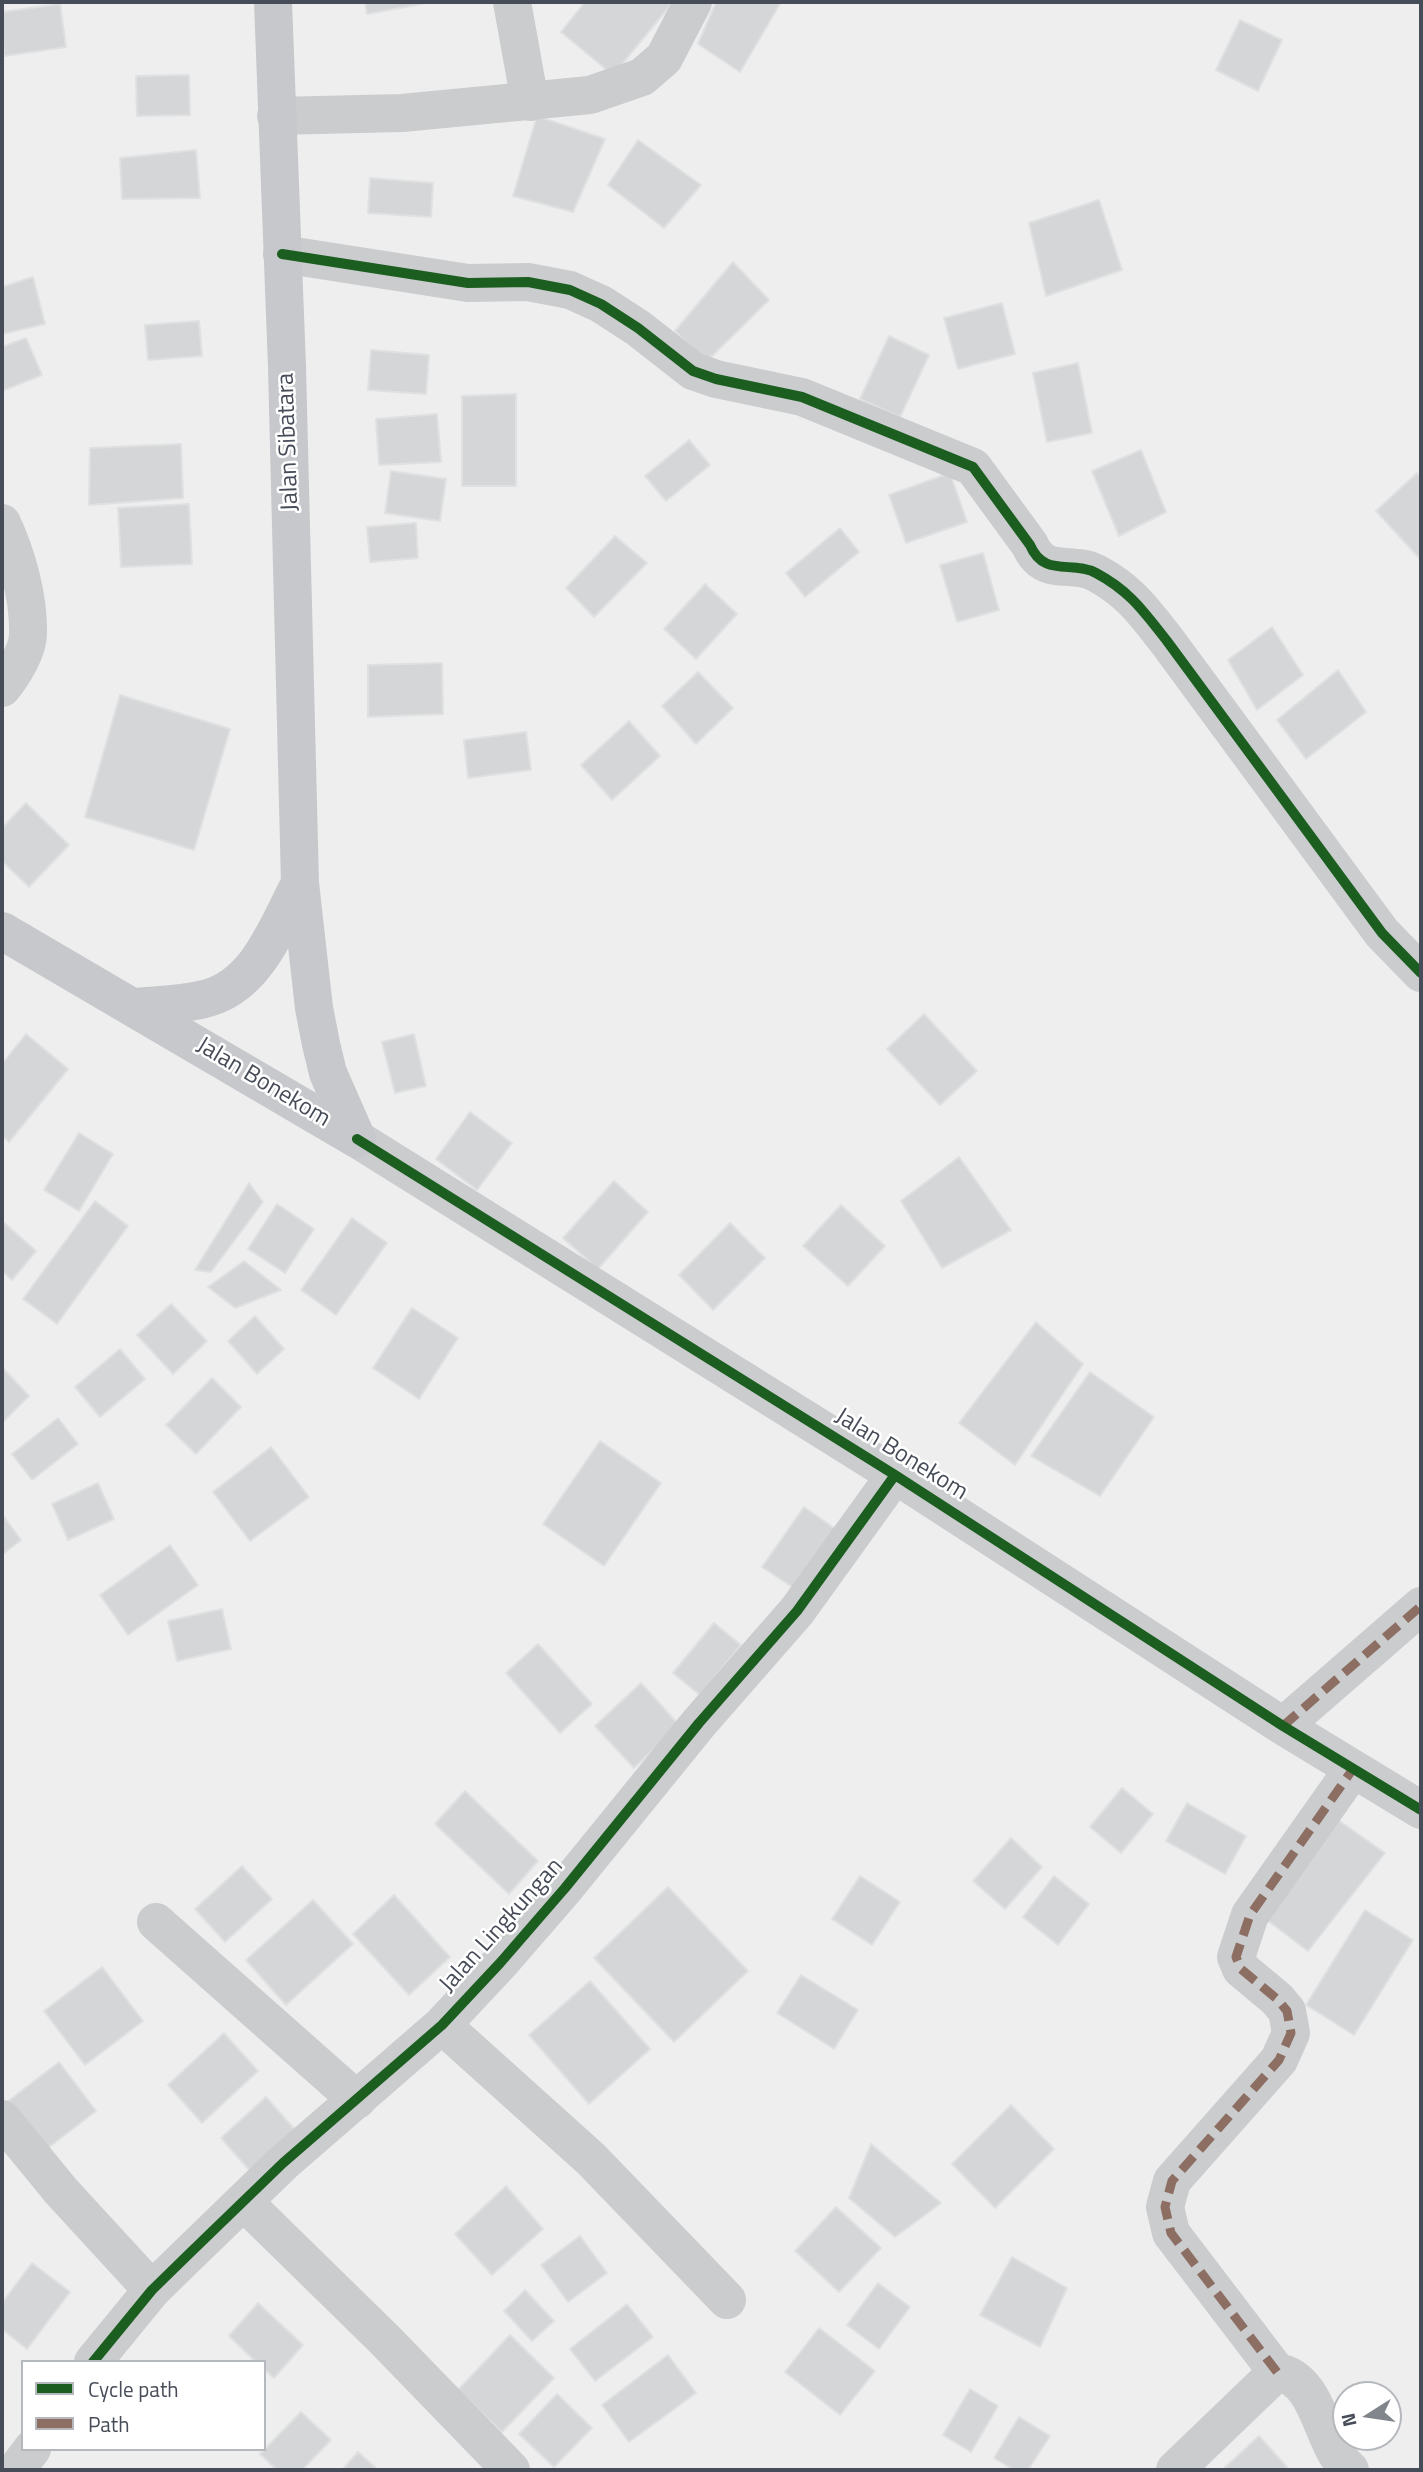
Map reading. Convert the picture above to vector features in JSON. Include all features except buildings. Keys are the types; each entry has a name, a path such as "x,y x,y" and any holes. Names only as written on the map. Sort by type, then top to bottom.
{"main road":[{"name":"Jalan Sibatara","path":"273,2 300,883 314,1008 321,1044 328,1073 357,1139"},
{"name":"Jalan Sibatara","path":"134,1007 207,999 238,984 262,956 300,883"},
{"name":"Jalan Bonekom","path":"2,931 357,1139"}],"street":[{"path":"512,2 530,102"},
{"path":"276,116 402,113 590,94 642,77 664,58 694,2"},
{"path":"282,254 468,283 528,282 570,290 601,304 638,328 693,371 802,397 973,467 1034,554 1044,564 1093,571 1130,595 1167,641 1382,933 1421,973"},
{"path":"2,523 10,541 24,597 29,637 13,674 2,688"},
{"name":"Jalan Bonekom","path":"357,1139 895,1475 1283,1726 1421,1810"},
{"name":"Jalan Lingkungan","path":"95,2360 152,2290 283,2163 442,2025 565,1888 699,1723 797,1611 895,1475"},
{"path":"1283,1726 1421,1606"},
{"path":"1350,2470 1336,2454 1302,2385 1286,2374 1277,2372 1171,2234 1165,2207 1172,2180 1279,2060 1291,2034 1287,2011 1277,1999 1241,1969 1236,1957 1250,1915 1353,1769"},
{"path":"156,1922 357,2101"},
{"path":"442,2025 591,2159 727,2300"},
{"path":"2,2119 61,2191 152,2290"},
{"path":"244,2202 385,2340 511,2470"},
{"path":"1175,2470 1277,2372"},
{"path":"16,2470 30,2451"}],"marked path":[{"path":"1283,1726 1421,1606"},
{"path":"1277,2372 1171,2233 1165,2207 1172,2181 1279,2060 1291,2033 1287,2011 1277,1999 1241,1969 1236,1957 1250,1915 1353,1769"}],"cycle path":[{"path":"282,254 468,283 528,282 570,290 601,304 638,328 693,371 716,379 802,397 973,467 1043,561 1051,565 1087,569 1096,573 1118,587 1143,611 1382,933 1421,973"},
{"path":"357,1139 895,1475 1283,1726 1421,1810"},
{"path":"95,2360 152,2290 283,2163 442,2025 500,1963 565,1888 699,1723 797,1611 895,1475"}]}
